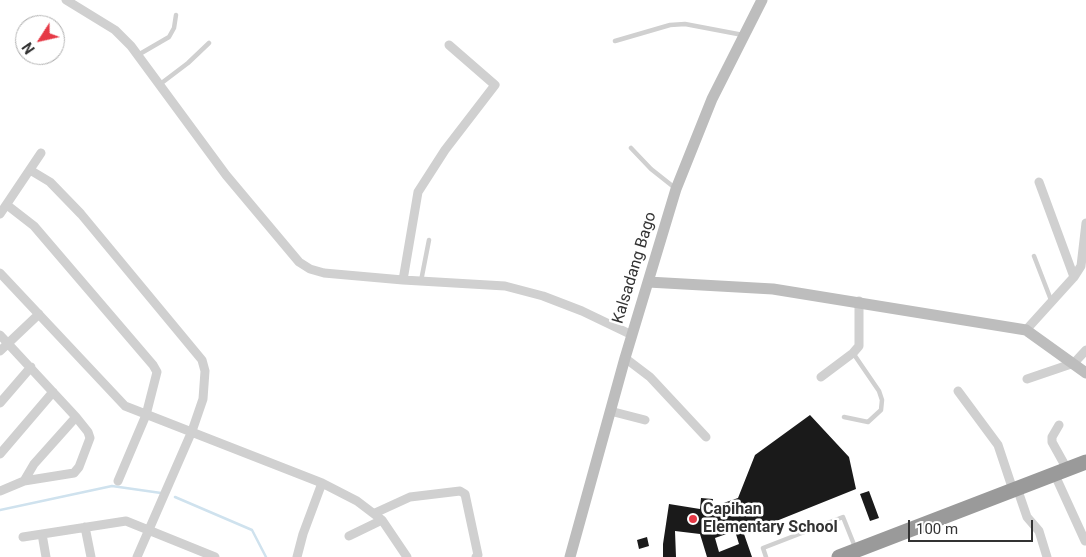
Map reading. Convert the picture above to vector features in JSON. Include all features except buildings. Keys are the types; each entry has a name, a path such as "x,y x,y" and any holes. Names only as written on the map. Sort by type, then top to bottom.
{"highway":[{"path":"839,557 1086,462"}],"main road":[{"name":"Kalsadang Bago","path":"570,557 625,358 676,189 712,99 762,0"},
{"path":"648,282 774,289 1026,330 1086,373"}],"street":[{"path":"66,0 78,3 115,30 138,55 226,175 298,262 310,269 324,273 505,286 543,296 632,336"},
{"path":"403,280 418,192 445,150 495,85 449,45"},
{"path":"0,214 41,153"},
{"path":"30,170 50,182 81,214 202,360 205,371 203,399 192,431 137,557"},
{"path":"1038,182 1074,278"},
{"path":"7,205 34,226 157,372 156,384 146,415 118,481"},
{"path":"1026,330 1051,300 1074,278 1081,266 1086,223"},
{"path":"0,273 125,406 322,484 357,501 382,520 406,557"},
{"path":"821,377 860,346 859,302"},
{"path":"0,351 39,314"},
{"path":"0,335 76,417 88,432 90,438 79,467 74,473 24,481 0,490"},
{"path":"1027,379 1074,363 1086,350"},
{"path":"625,358 650,377 706,437"},
{"path":"0,403 31,367"},
{"path":"958,391 998,445 1026,517 1039,531 1047,557"},
{"path":"0,454 53,392"},
{"path":"610,411 645,420"},
{"path":"24,481 34,464 76,417"},
{"path":"1058,425 1052,438 1060,471 1085,541"},
{"path":"297,557 303,534 322,484"},
{"path":"375,513 410,497 460,491 465,494 478,555 476,557"},
{"path":"349,536 382,520"},
{"path":"23,536 126,521 215,557"},
{"path":"85,527 91,557"},
{"path":"42,534 46,557"}],"lane":[{"path":"138,55 169,37 174,28 176,15"},
{"path":"615,41 670,25 685,24 744,35"},
{"path":"159,85 188,63 209,43"},
{"path":"631,148 651,169 676,189"},
{"path":"421,281 429,240"},
{"path":"1034,256 1051,300"},
{"path":"844,417 868,422 881,410 882,400 879,392 853,353"},
{"path":"766,557 762,548 843,517 856,550"}],"waterway":[{"path":"0,510 112,486 161,493"},
{"path":"175,497 252,530 266,557"}],"place":[{"name":"Capihan Elementary School","path":"693,519"}]}
